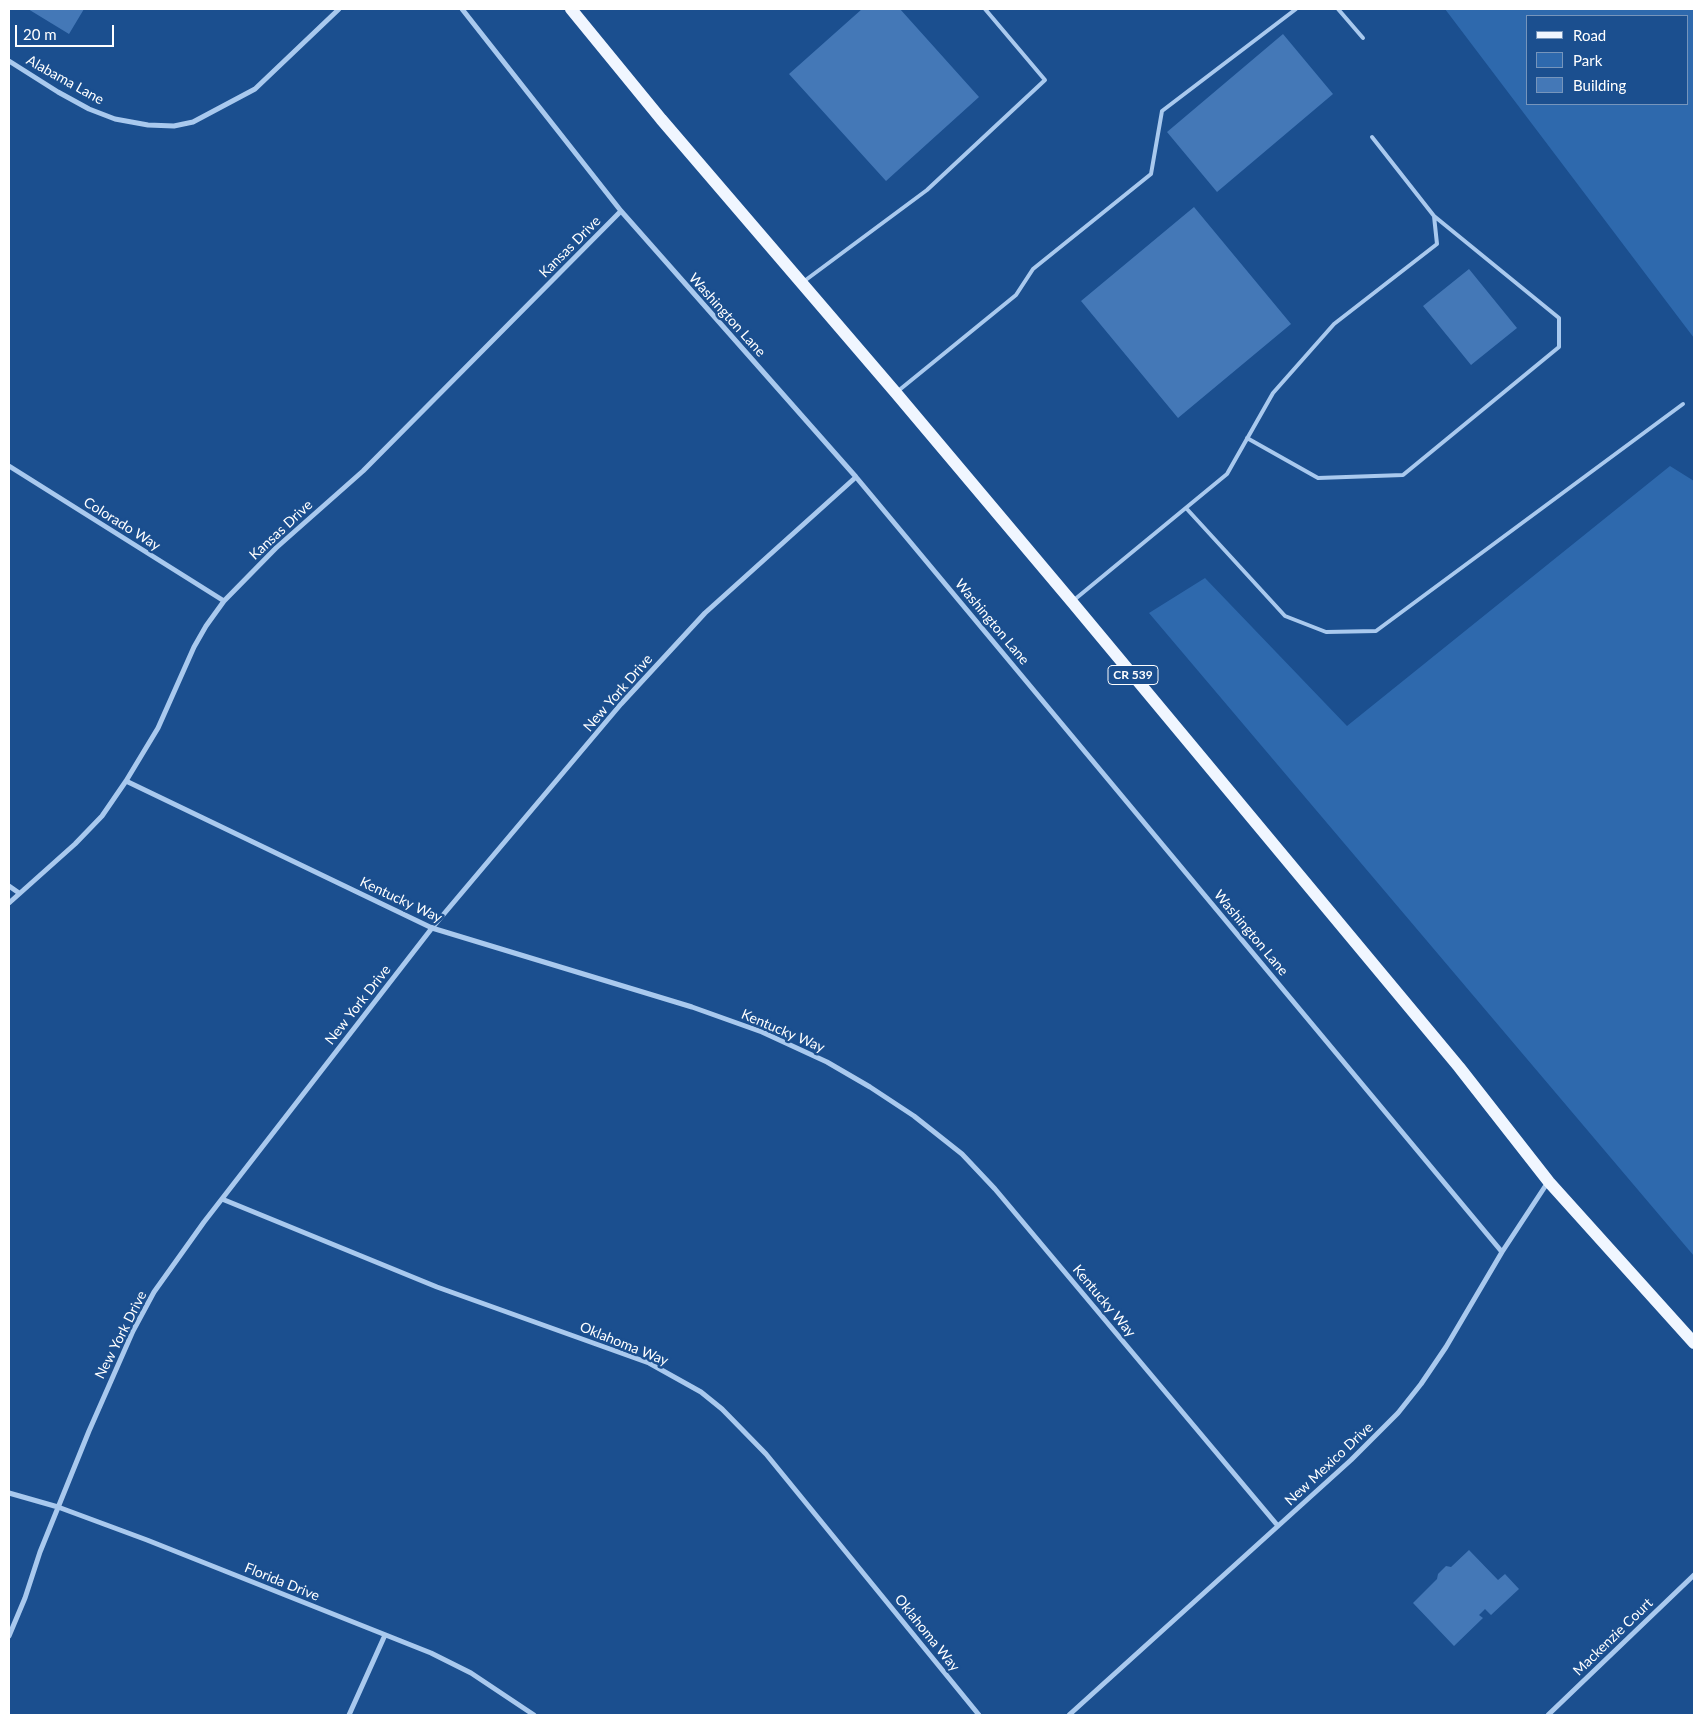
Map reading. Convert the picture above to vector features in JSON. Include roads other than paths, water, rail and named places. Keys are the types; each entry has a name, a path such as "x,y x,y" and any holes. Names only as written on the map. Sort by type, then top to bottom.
{"main road":[{"name":"CR 539","path":"571,9 661,119 1072,602 1453,1059 1549,1182 1694,1343"}],"street":[{"name":"Alabama Lane","path":"9,61 89,109 115,119 148,125 174,126 193,122 255,89 339,9"},
{"name":"Washington Lane","path":"462,9 621,211 856,477 1502,1252"},
{"name":"Kansas Drive","path":"9,903 75,844 102,816 126,782 158,728 194,647 224,601 276,548 362,471 621,211"},
{"name":"Colorado Way","path":"9,466 224,601"},
{"name":"New York Drive","path":"9,1636 25,1598 40,1552 109,1382 132,1331 154,1292 222,1199 432,928 622,704 705,613 856,477"},
{"name":"Kentucky Way","path":"126,782 432,928 692,1007 762,1032 827,1062 870,1087 914,1116 962,1154 995,1189 1278,1526"},
{"path":"9,886 19,893"},
{"name":"New Mexico Drive","path":"1069,1715 1351,1460 1398,1413 1422,1384 1502,1252 1549,1182"},
{"name":"Oklahoma Way","path":"222,1199 437,1287 649,1363 702,1392 722,1409 766,1454 979,1715"},
{"name":"Florida Drive","path":"9,1494 58,1507 147,1540 431,1653 471,1673 534,1715"},
{"name":"Mackenzie Court","path":"1548,1715 1694,1575"},
{"path":"348,1715 385,1635"}],"lane":[{"path":"802,284 927,190 1045,80 985,9"},
{"path":"896,393 1016,296 1033,269 1151,174 1162,111 1296,9"},
{"path":"1338,9 1363,38"},
{"path":"1247,438 1318,478 1403,475 1559,347 1559,318 1434,216 1372,137"},
{"path":"1072,602 1227,474 1273,393 1334,324 1437,244 1434,216"},
{"path":"1186,508 1285,616 1326,632 1376,631 1683,404"}]}
